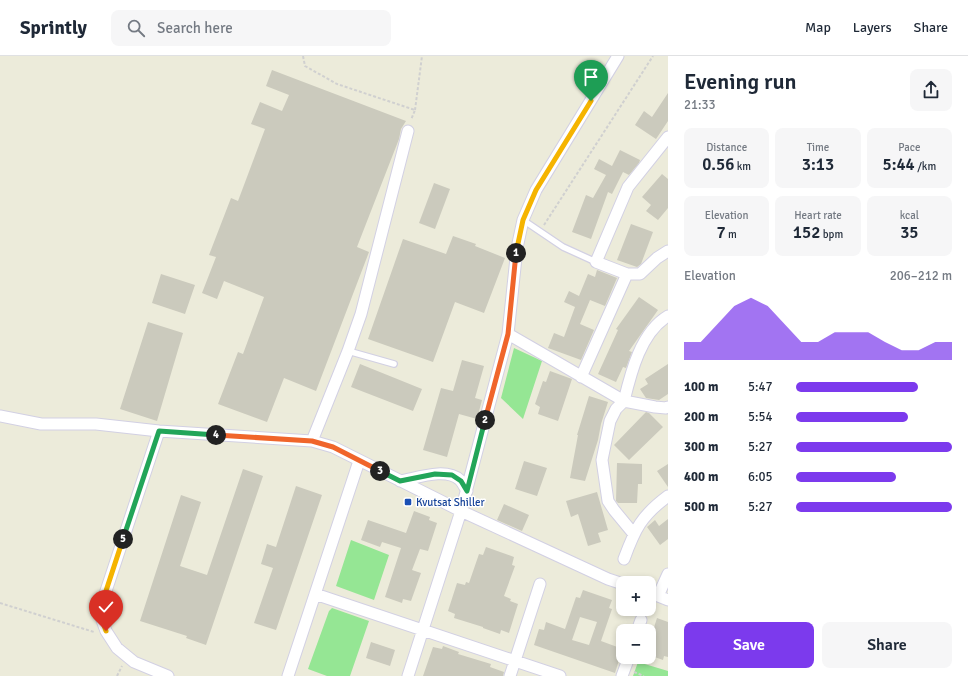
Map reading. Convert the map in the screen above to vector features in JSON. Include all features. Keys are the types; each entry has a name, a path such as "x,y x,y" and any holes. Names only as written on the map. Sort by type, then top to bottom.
{"street":[{"path":"408,676 467,491 508,334 517,248 523,220 536,190 618,56"},
{"path":"312,441 361,314 408,131"},
{"path":"668,137 628,187 596,262 627,274 640,274 657,258 668,251"},
{"path":"582,376 627,274"},
{"path":"633,533 608,501 602,460 610,421 616,409 624,401 638,354 649,335 662,319 668,316"},
{"path":"508,334 624,401 655,407 668,407"},
{"path":"0,416 40,424 96,424 159,431 312,441 333,447 461,511 616,582"},
{"path":"159,431 103,600 102,620 106,631 117,648 134,662 168,676"},
{"path":"288,676 359,461"},
{"path":"400,481 435,474 452,475 461,481 467,491"},
{"path":"624,559 633,533 642,520 657,504 668,496"},
{"path":"658,596 668,574"},
{"path":"510,676 540,584"},
{"path":"315,594 560,676"},
{"path":"640,624 641,620"},
{"path":"622,676 626,664"}],"lane":[{"path":"523,220 563,247 596,262"},
{"path":"348,351 394,364"}],"path":[{"path":"303,56 305,66 337,84 415,110"},
{"path":"408,131 415,110 422,56"},
{"path":"540,232 653,56"},
{"path":"0,603 92,632 106,631"}],"green space":[{"path":"514,348 542,361 523,419 501,398"},
{"path":"351,540 389,555 374,600 336,586"},
{"path":"332,608 369,621 350,676 327,676 308,669 329,611"},
{"path":"637,664 645,664 668,671 668,676 633,676"}],"building":[{"path":"272,70 406,121 401,129 399,139 357,247 369,252 316,391 284,378 267,422 218,404 238,352 243,354 264,297 224,281 217,299 202,293 216,257 209,255 231,198 238,201 265,129 251,124 260,102 282,111 289,95 266,86"},
{"path":"668,93 668,121 656,139 635,125 644,111 652,117"},
{"path":"620,150 640,160 639,163 629,175 623,172 612,194 608,192 591,239 572,232 586,195 593,198 606,175 594,169 599,159 612,166"},
{"path":"662,174 668,179 668,208 658,220 646,211 651,205 642,197"},
{"path":"434,183 450,189 435,229 419,223"},
{"path":"631,224 653,232 641,264 637,267 617,260"},
{"path":"453,236 476,244 475,246 505,258 484,313 455,302 433,362 368,339 403,239 446,254"},
{"path":"597,270 617,278 605,306 590,300 580,324 594,330 581,360 548,348 554,333 564,337 575,307 564,302 569,291 579,296 588,274 595,277"},
{"path":"161,274 195,285 185,314 152,303"},
{"path":"639,297 658,310 629,351 632,352 626,368 623,367 616,382 598,374 618,330 616,329"},
{"path":"148,322 183,333 157,421 120,409"},
{"path":"462,360 484,366 475,398 482,400 477,419 459,414 447,457 423,450 441,388 453,391"},
{"path":"360,364 422,389 413,411 351,387"},
{"path":"668,364 668,394 659,400 646,398 640,389 648,384 645,379"},
{"path":"550,371 572,379 558,421 538,414 540,407 535,404 543,381 546,382"},
{"path":"589,396 608,402 585,481 570,478 577,435"},
{"path":"646,412 649,413 663,427 629,460 614,445"},
{"path":"524,461 547,468 537,496 515,489"},
{"path":"617,463 642,464 642,484 638,484 637,503 618,503 616,501"},
{"path":"668,464 668,487 657,471"},
{"path":"243,469 263,476 206,645 186,638 187,636 140,621 181,495 201,502 180,566 207,575"},
{"path":"296,486 322,495 276,630 254,623 273,568 261,564 267,544 276,547"},
{"path":"597,492 608,530 598,533 601,542 588,546 578,514 571,517 566,501"},
{"path":"504,504 529,515 522,531 497,520"},
{"path":"414,511 430,517 429,520 437,523 428,551 420,549 412,570 421,573 411,601 403,599 402,603 385,597 401,548 382,542 380,547 361,540 368,520 406,533"},
{"path":"668,519 668,539 660,545 647,527 655,520 659,526"},
{"path":"486,547 514,557 512,565 515,566 504,596 511,599 510,601 518,604 509,633 501,630 500,634 454,618 455,614 448,611 457,583 465,585 466,582 469,583 479,554 483,555"},
{"path":"583,590 612,600 609,608 612,609 601,641 616,647 616,664 618,664 615,673 534,645 539,629 544,630 546,622 565,629 576,597 580,598","holes":["580,617 597,622 589,645 572,640"]},
{"path":"657,618 668,622 668,657 664,656 663,660 656,658 655,624"},
{"path":"371,642 395,650 390,666 366,658"},
{"path":"443,646 459,652 458,654 491,664 490,667 504,672 503,676 423,676 433,647 442,649"}],"place":[{"name":"Kvutsat Shiller","path":"408,502"}],"route":[{"path":"106,631 102,620 103,600 159,431 312,441 333,447 400,481 435,474 452,475 461,481 467,491 508,334 517,248 523,220 536,190 591,101"}]}
